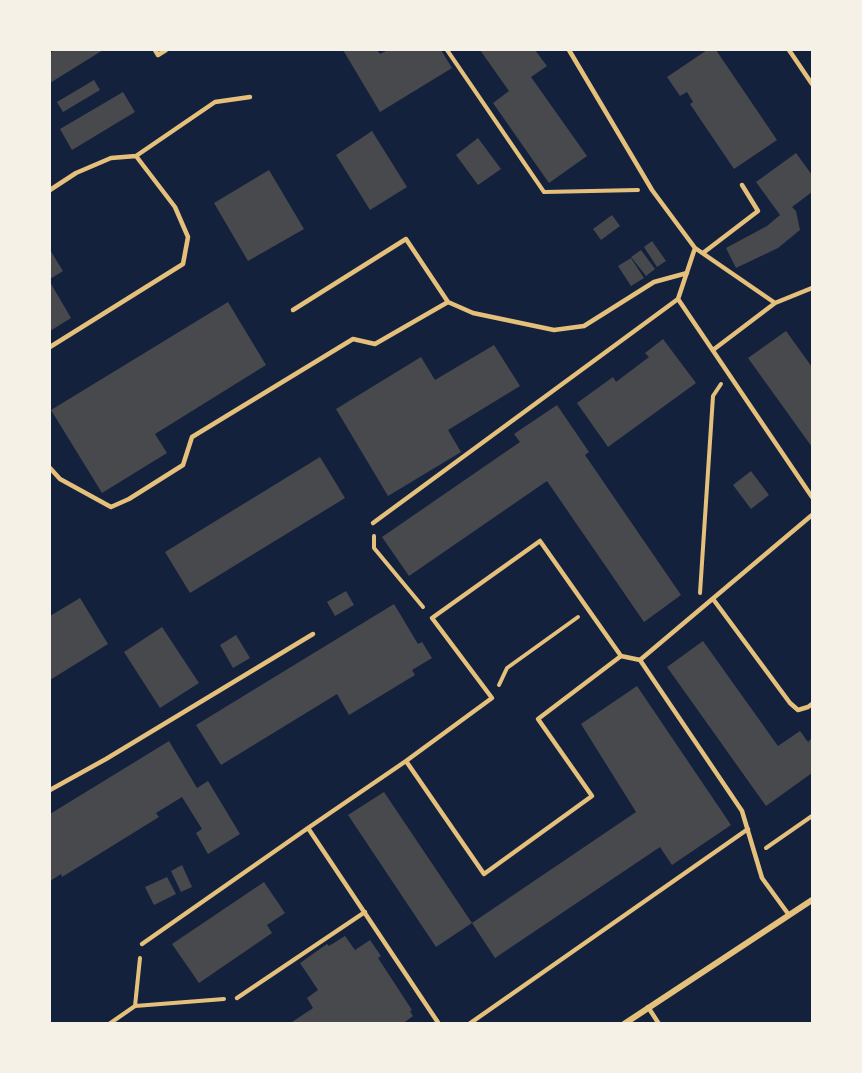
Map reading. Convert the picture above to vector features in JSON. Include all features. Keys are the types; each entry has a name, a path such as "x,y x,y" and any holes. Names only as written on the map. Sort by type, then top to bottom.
{"street":[{"path":"624,1023 813,900"}],"lane":[{"path":"155,50 158,55 166,50"},
{"path":"569,50 652,190 695,248 775,303"},
{"path":"789,50 813,84"},
{"path":"50,190 76,173 111,158 136,156 215,102 250,97"},
{"path":"50,347 183,264 188,237 175,207 136,156"},
{"path":"703,253 759,211 742,185"},
{"path":"293,310 406,239 448,302 473,313 554,330 584,326 654,282 687,273"},
{"path":"373,524 678,299 695,248"},
{"path":"713,350 775,303 813,288"},
{"path":"678,299 813,497"},
{"path":"50,468 60,479 111,507 129,499 183,465 192,437 353,339 375,344 448,302"},
{"path":"640,660 813,515"},
{"path":"142,944 406,761 492,698 432,618 540,540 621,656 640,660 742,811 762,878 789,915"},
{"path":"713,599 790,704 798,710 813,704"},
{"path":"50,790 116,753 313,634"},
{"path":"406,761 484,874 592,796 538,719 621,656"},
{"path":"308,828 439,1023"},
{"path":"469,1023 748,829"},
{"path":"237,998 365,912"},
{"path":"648,1007 659,1023"}],"path":[{"path":"447,50 544,192 652,190"},
{"path":"698,611 713,396 729,374"},
{"path":"373,524 374,548 432,618"},
{"path":"492,698 507,668 589,610"},
{"path":"755,855 813,816"},
{"path":"135,1006 142,944"},
{"path":"109,1023 135,1006 237,998"}],"building":[{"path":"55,50 103,50 50,83 50,53"},
{"path":"343,50 377,50 380,54 388,50 441,50 452,68 380,112"},
{"path":"480,50 535,50 547,66 531,77 587,156 549,183 493,103 509,91"},
{"path":"707,50 716,50 777,140 734,169 690,104 693,102 687,92 680,96 667,77"},
{"path":"94,80 100,90 63,112 57,102"},
{"path":"123,92 135,112 72,150 60,129"},
{"path":"372,131 407,187 370,210 336,155"},
{"path":"478,138 501,169 478,185 456,155"},
{"path":"796,153 812,175 812,192 792,207 796,211 800,230 778,248 736,268 726,248 767,226 780,215 756,182"},
{"path":"269,170 304,229 248,261 214,203"},
{"path":"612,215 620,226 601,240 593,229"},
{"path":"652,241 666,261 657,267 644,247"},
{"path":"50,250 63,271 50,279"},
{"path":"641,250 655,269 646,276 631,257"},
{"path":"631,258 644,278 631,286 618,266"},
{"path":"50,282 71,318 50,331"},
{"path":"228,302 266,365 155,434 167,453 102,493 51,410"},
{"path":"786,331 812,367 812,447 748,358"},
{"path":"663,339 696,383 608,447 577,403 613,377 616,382 649,357 645,353"},
{"path":"494,345 520,386 448,430 461,452 388,496 336,409 421,357 435,380"},
{"path":"557,405 589,452 585,455 681,595 644,622 547,481 409,576 382,537 520,442 514,434"},
{"path":"320,457 345,498 190,593 165,552"},
{"path":"751,471 769,495 751,509 733,485"},
{"path":"346,591 354,605 335,616 327,602"},
{"path":"80,598 108,644 50,680 50,616"},
{"path":"394,604 418,644 422,642 432,658 412,670 415,675 349,715 337,694 221,765 196,725"},
{"path":"162,627 199,683 160,708 124,652"},
{"path":"236,635 250,658 233,668 220,645"},
{"path":"703,641 778,746 800,731 808,742 812,738 812,773 766,806 667,667"},
{"path":"637,686 731,825 672,865 660,847 495,958 472,923 636,812 581,724"},
{"path":"169,741 197,788 208,781 240,834 208,854 196,833 202,829 182,797 156,813 159,817 62,877 61,874 50,881 50,814"},
{"path":"384,792 472,923 436,947 348,815"},
{"path":"182,865 192,887 181,892 171,871"},
{"path":"167,877 176,894 154,905 145,887"},
{"path":"264,882 285,913 267,925 272,933 199,983 172,944"},
{"path":"345,936 355,950 370,940 381,956 378,958 412,1010 410,1011 413,1016 402,1024 289,1024 313,1008 307,998 318,990 300,963 327,944 329,946"}]}
